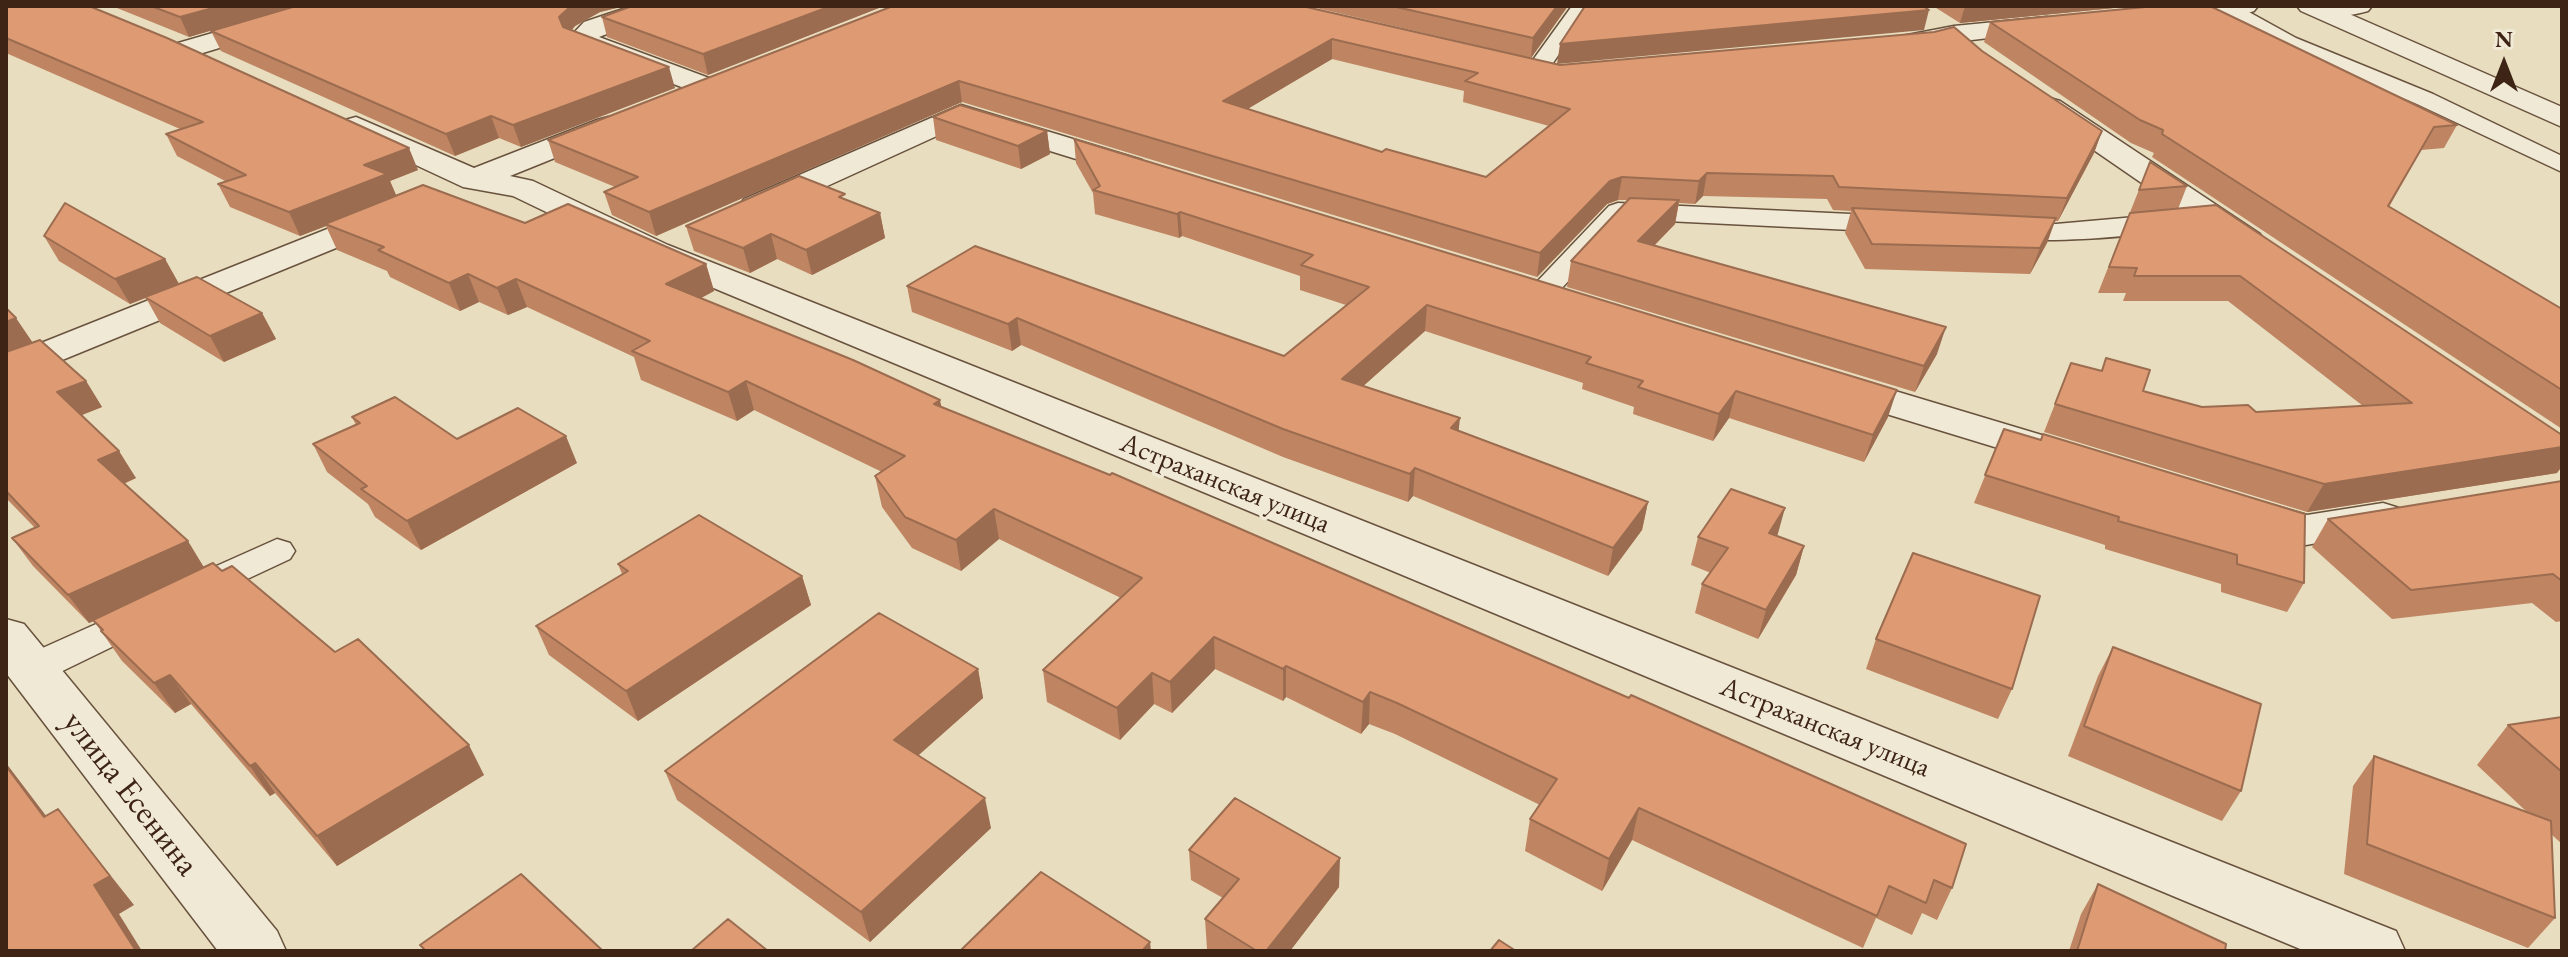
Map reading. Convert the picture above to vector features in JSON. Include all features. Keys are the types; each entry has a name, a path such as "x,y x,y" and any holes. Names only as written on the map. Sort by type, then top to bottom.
{"street":[{"path":"244,75 167,41 333,6"},
{"path":"6,371 721,81 581,39 593,28 657,6"},
{"path":"2314,8 2359,6"},
{"path":"2136,16 2231,7"},
{"path":"2314,8 2562,118"},
{"path":"1920,13 1954,34 1987,63"},
{"path":"1881,45 2075,22"},
{"path":"1505,64 1536,71 1572,73"},
{"path":"2025,89 2278,261"},
{"name":"Астраханская улица","path":"316,108 474,180 522,188 656,252 2374,951"},
{"path":"656,252 961,114 1159,176"},
{"path":"1796,373 2096,466"},
{"path":"2216,503 2306,530 2412,513"},
{"name":"улица Есенина","path":"19,653 255,951"}],"lane":[{"path":"1536,71 1582,6"},
{"path":"2231,7 2289,42 2425,99 2562,165"},
{"path":"1540,294 1618,211 1915,225"},
{"path":"1978,228 2056,232 2213,218"},
{"path":"19,653 277,551"}],"building":[{"path":"6,6 89,6 409,148 364,165 387,174 289,212 218,184 246,175 166,134 203,122 6,38"},
{"path":"151,6 220,6 180,17"},
{"path":"296,6 571,6 559,17 563,27 669,67 513,125 491,116 446,134 211,31"},
{"path":"632,6 831,6 703,54 602,17"},
{"path":"893,6 1302,6 1560,65 1934,32 1954,27 1982,51 2102,131 2067,198 1839,187 1833,176 1707,173 1699,181 1622,177 1610,181 1540,253 959,81 649,212 604,192 638,177 548,140","holes":["1332,39 1478,73 1465,81 1570,109 1486,177 1386,149 1382,152 1223,101"]},
{"path":"1392,6 1557,6 1533,38"},
{"path":"1585,6 1923,6 1929,10 1560,44"},
{"path":"2156,6 2210,6 2457,125 2434,127 2388,206 2562,309 2562,390 2162,134 2163,130 2140,120 1990,22"},
{"path":"960,105 1047,131 1018,146 933,117"},
{"path":"1074,139 1897,390 1873,435 1736,391 1719,414 1638,387 1643,381 1586,363 1591,357 1427,305 1342,379 1460,418 1451,428 1648,502 1613,548 1415,468 1410,474 1283,429 1017,318 1008,324 907,286 975,246 1284,356 1369,287 1301,265 1313,255 1180,212 1177,214 1093,190 1100,186"},
{"path":"2150,162 2187,186 2139,190"},
{"path":"799,176 845,194 839,197 880,213 806,250 771,234 743,248 686,226"},
{"path":"423,185 525,223 568,204 706,264 666,284 853,360 940,400 934,404 1110,475 1112,473 1629,698 1631,695 1966,844 1952,888 1934,880 1926,903 1889,886 1877,916 1639,808 1609,859 1530,819 1557,779 1397,703 1370,692 1363,702 1214,637 1170,682 1152,673 1117,708 1043,670 1142,578 994,509 956,540 905,517 875,476 905,456 746,381 728,392 632,351 650,341 516,279 497,288 468,274 449,283 378,250 384,247 325,224"},
{"path":"1630,198 1679,200 1638,241 1946,327 1924,366 1571,261"},
{"path":"65,203 165,259 115,279 44,236"},
{"path":"2216,205 2562,435 2562,447 2324,484 2055,404 2071,363 2102,371 2106,358 2150,370 2143,391 2202,407 2248,405 2256,412 2412,403 2240,276 2134,276 2137,268 2109,267 2130,213"},
{"path":"1852,208 2056,218 2040,248 1872,244"},
{"path":"197,277 262,313 210,336 145,297"},
{"path":"6,308 16,318 6,322"},
{"path":"40,340 86,381 57,392 119,451 98,460 188,541 68,595 12,538 39,526 6,491 6,352"},
{"path":"395,397 457,439 518,408 566,436 407,521 361,489 367,486 313,444 360,423 352,417"},
{"path":"2004,429 2041,440 2043,434 2305,514 2304,583 2237,564 2237,555 2118,521 2119,517 1985,475"},
{"path":"2562,481 2562,581 2553,574 2411,590 2328,519"},
{"path":"1731,489 1785,508 1769,533 1804,546 1766,610 1702,584 1728,548 1698,537"},
{"path":"699,515 802,576 626,691 536,626 628,571 618,564"},
{"path":"1913,553 2040,596 2012,689 1876,639"},
{"path":"213,563 222,571 232,566 335,652 358,639 469,745 317,836 255,763 250,766 170,675 154,683 93,620"},
{"path":"879,613 978,669 894,740 985,798 861,912 665,771"},
{"path":"2113,647 2261,704 2241,791 2084,726"},
{"path":"2562,717 2562,772 2508,725"},
{"path":"2374,756 2551,821 2555,918 2367,844"},
{"path":"6,766 44,817 58,809 110,876 94,885 136,951 6,951"},
{"path":"1235,798 1340,858 1266,951 1257,951 1205,919 1239,879 1189,850"},
{"path":"1041,872 1150,942 1142,951 960,951"},
{"path":"521,874 603,951 426,951 420,945"},
{"path":"2098,884 2226,944 2225,951 2077,951"},
{"path":"728,919 768,951 691,951"},
{"path":"1499,940 1516,951 1490,951"}]}
